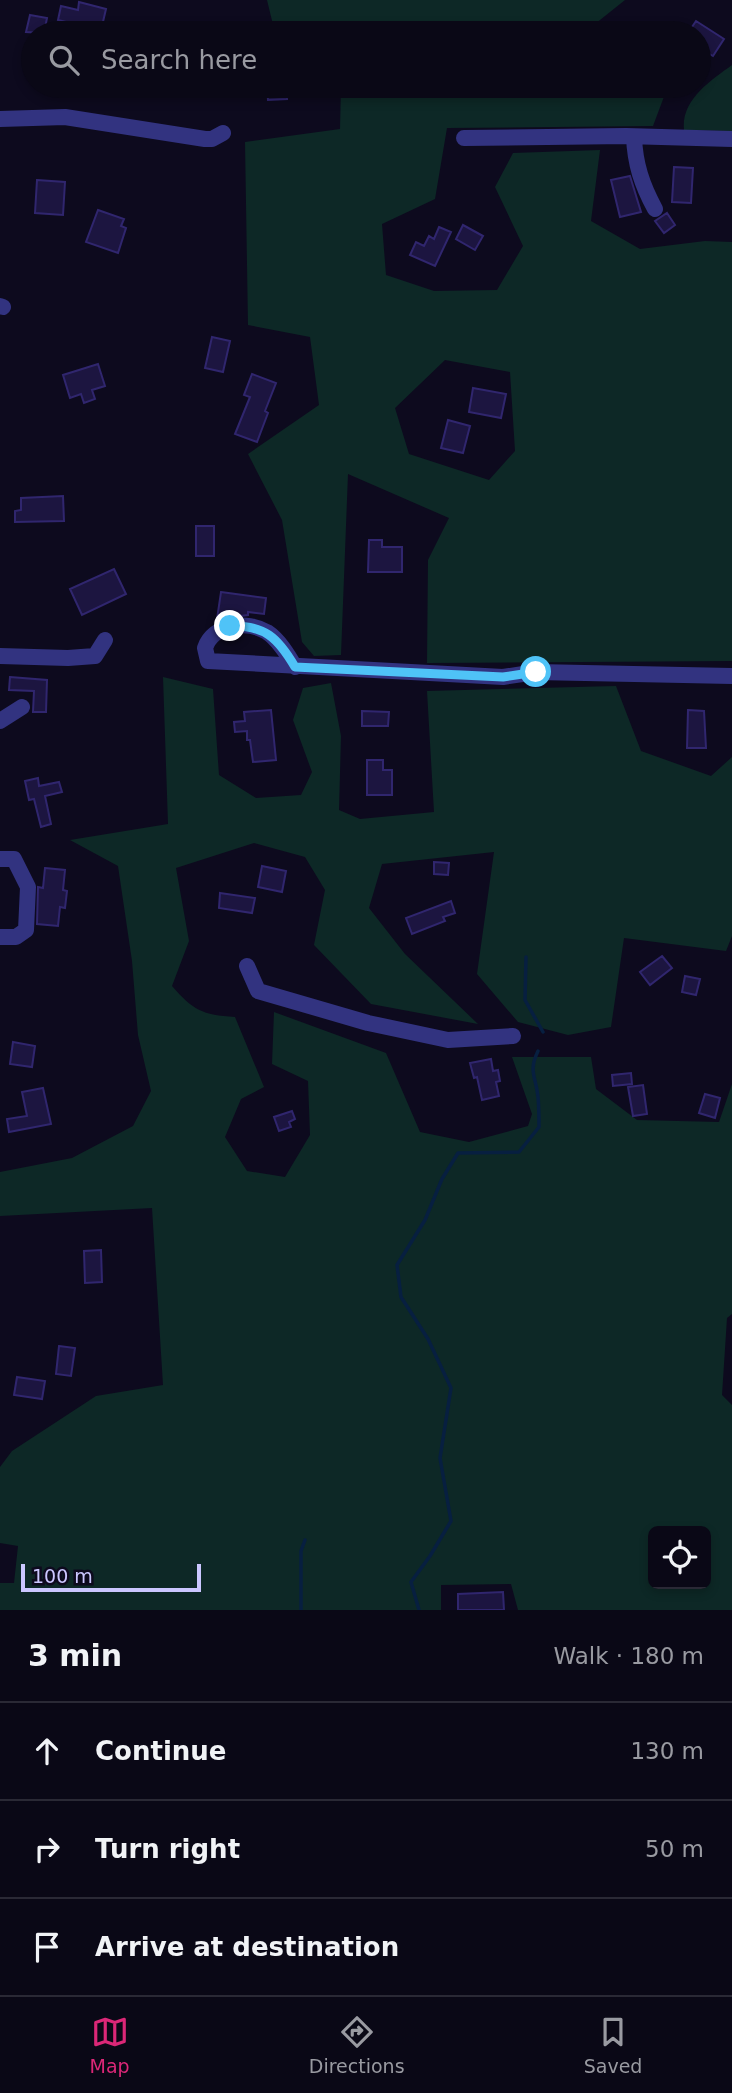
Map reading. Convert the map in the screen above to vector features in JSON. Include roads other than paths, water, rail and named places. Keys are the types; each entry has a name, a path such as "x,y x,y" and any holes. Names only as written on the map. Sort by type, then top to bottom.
{"street":[{"path":"0,119 65,117 205,139 212,139 223,133"},
{"path":"634,136 635,161 642,185 655,209"},
{"path":"464,138 634,136 732,139"},
{"path":"295,667 272,637 257,628 230,626 219,629 211,635 205,648 208,661 295,667 503,677 536,672 732,676"},
{"path":"0,656 68,659 95,656 105,640"},
{"path":"0,720 22,707"},
{"path":"0,937 23,934 28,924 28,887 7,859"},
{"path":"247,966 258,991 368,1023 447,1040 513,1036"}],"waterway":[{"path":"526,957 525,1000 543,1032"},
{"path":"419,1610 411,1582 451,1521 440,1458 451,1388 428,1339 401,1297 397,1265 425,1220 442,1179 458,1153 519,1152 539,1127 533,1069 538,1051"},
{"path":"301,1610 301,1551 305,1540"}]}
